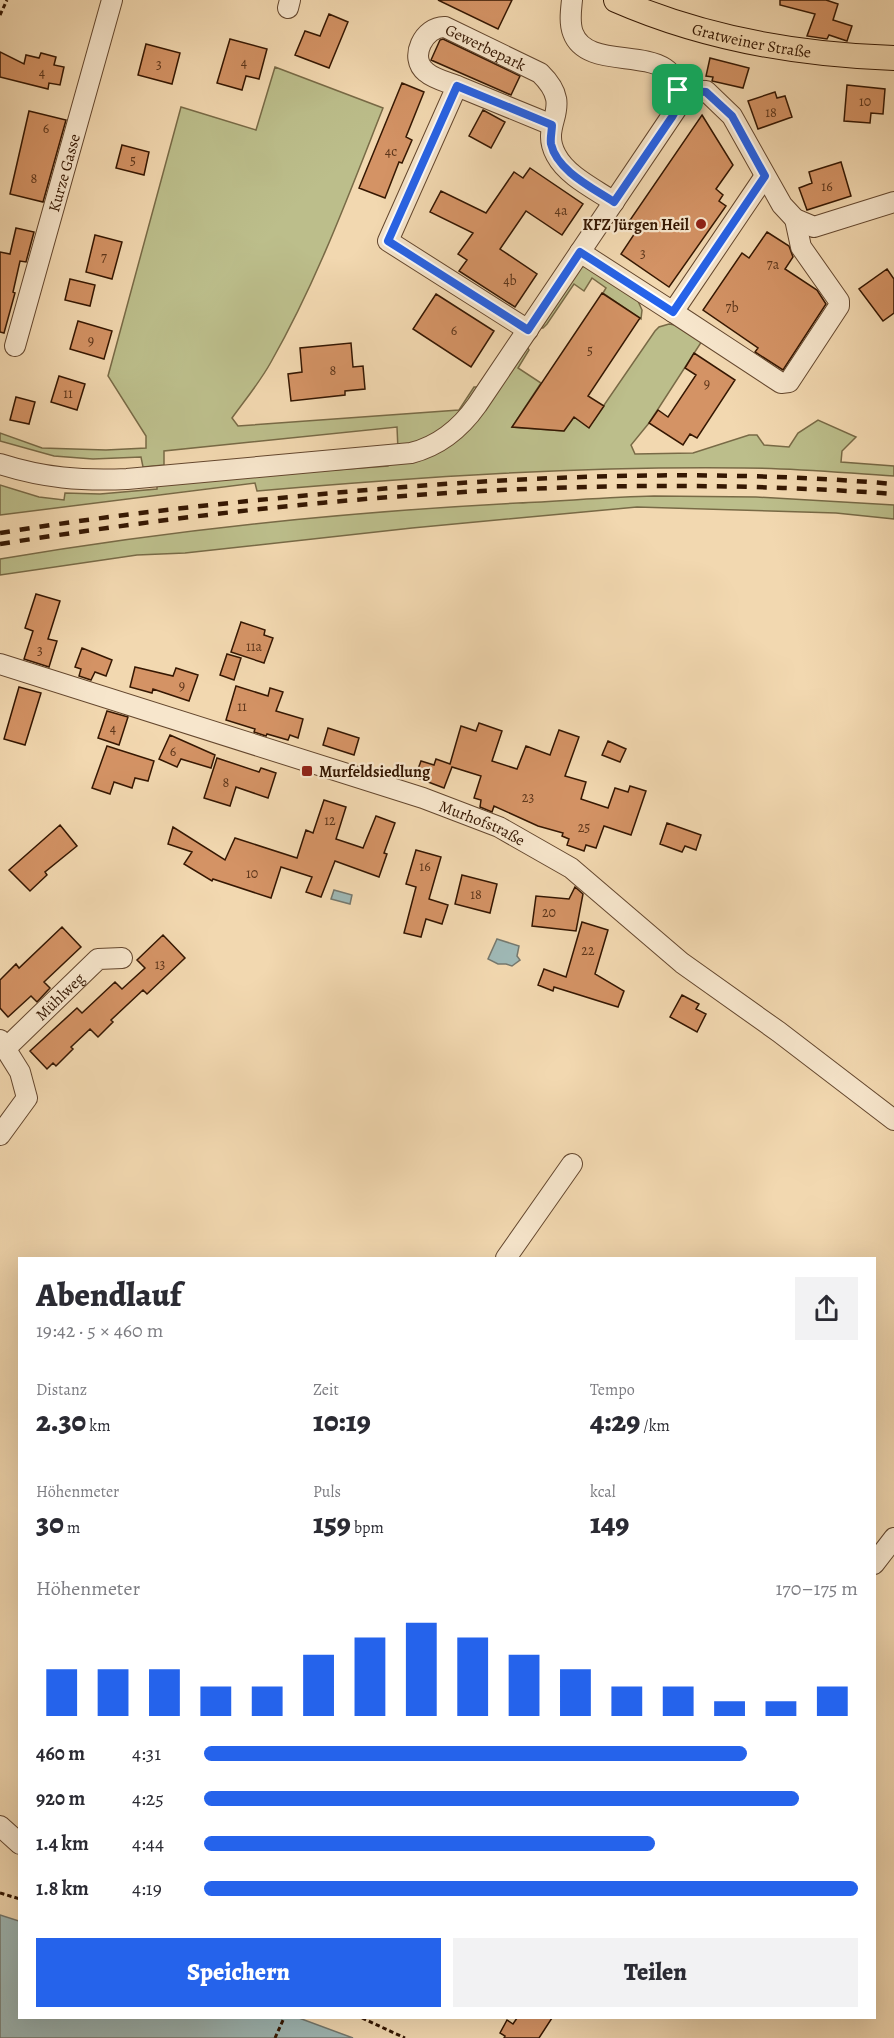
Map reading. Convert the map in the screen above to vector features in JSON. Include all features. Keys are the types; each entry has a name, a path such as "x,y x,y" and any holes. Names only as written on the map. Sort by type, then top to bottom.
{"main road":[{"name":"Gratweiner Straße","path":"616,0 663,18 737,40 831,53 894,58"}],"street":[{"name":"Kurze Gasse","path":"15,346 112,0"},
{"path":"0,464 60,479 106,480 411,453 431,446 452,434 469,417 677,108 678,90 670,73 662,67 639,60 599,54 578,42 572,31 572,0"},
{"name":"Gewerbepark","path":"457,86 424,72 419,60 424,37 437,27 445,27 540,73 556,93 558,108 552,125 551,142 556,156 568,170 614,202"},
{"path":"528,330 388,241 457,86 552,125"},
{"path":"678,90 706,92 732,116 782,205 795,219 814,227 894,202"},
{"path":"673,312 765,176"},
{"path":"580,252 781,383 789,382 839,306 839,301 801,248 795,219"},
{"name":"Murhofstraße","path":"0,664 423,798 499,827 571,868 682,963 779,1032 894,1120"},
{"name":"Mühlweg","path":"3,1045 98,959 122,958"},
{"path":"0,1135 27,1098 20,1072 3,1045"},
{"path":"507,1257 572,1164"},
{"path":"876,1561 894,1538"},
{"path":"0,1826 18,1842"}],"path":[{"path":"0,15 7,0"},
{"path":"0,1893 18,1898"},
{"path":"275,2038 284,2019"},
{"path":"364,2019 405,2038"}],"green space":[{"path":"275,67 383,108 332,237 288,331 267,369 232,418 238,426 459,410 474,387 478,387 449,429 398,450 397,427 164,451 164,465 143,467 141,457 93,459 54,456 0,441 0,433 42,448 106,450 146,448 146,436 108,376 181,107 256,130"},
{"path":"587,266 638,301 642,310 641,319 603,293 606,288 592,278 584,291 574,284 547,324 541,328 579,267"},
{"path":"669,324 675,325 702,341 649,423 631,445 635,454 693,453 749,435 757,435 764,445 789,447 798,433 818,420 856,437 842,451 841,462 894,466 894,476 782,469 683,468 500,474 257,491 255,483 0,515 0,485 39,497 64,500 65,493 100,494 157,489 157,483 388,466 392,460 425,455 526,345 529,350 518,368 541,383 512,427 564,431 574,417 589,427 655,331"},
{"path":"654,496 756,497 894,505 894,519 836,513 637,507 412,528 185,553 137,555 0,575 0,559 193,531 388,511"}],"water":[{"path":"334,890 352,895 350,904 331,899"},
{"path":"497,939 519,946 517,956 520,960 512,966 498,964 488,959"},
{"path":"0,1915 18,1921 18,2019 302,2019 353,2038 0,2038"}],"building":[{"path":"438,0 512,0 498,29"},
{"path":"780,0 826,0 838,4 833,20 852,26 847,41 829,35 827,39 807,36 815,14 780,5"},
{"path":"329,14 348,22 329,68 295,55 305,31 320,36"},
{"path":"230,39 267,49 259,79 246,76 242,90 217,83"},
{"path":"443,39 520,76 511,95 431,60 440,40"},
{"path":"146,44 180,53 172,84 138,75"},
{"path":"0,52 24,64 26,55 39,58 41,53 56,57 54,65 64,67 60,85 49,83 48,89 0,77"},
{"path":"710,58 749,68 743,88 712,81 713,77 706,76"},
{"path":"402,83 424,92 406,137 412,140 402,163 399,162 385,198 359,188"},
{"path":"847,85 885,89 883,114 871,113 870,123 844,121"},
{"path":"775,92 777,98 785,96 792,117 758,129 748,101"},
{"path":"483,110 505,122 491,148 469,136"},
{"path":"29,111 66,120 43,202 10,194"},
{"path":"702,115 733,165 716,189 723,195 719,201 726,206 669,287 621,254 637,230 628,223"},
{"path":"122,145 149,152 144,175 116,168"},
{"path":"841,162 851,196 807,210 799,188 812,183 809,172"},
{"path":"530,168 583,204 562,235 526,211 500,249 537,274 515,307 459,271 467,260 458,254 473,233 430,212 441,191 486,213 514,172 523,178"},
{"path":"16,228 34,232 26,262 20,261 13,292 15,293 4,333 0,332 0,252 10,254"},
{"path":"767,232 789,246 793,257 785,269 817,290 826,304 783,370 755,352 758,348 703,310 742,253 749,258"},
{"path":"95,235 122,242 112,279 86,272"},
{"path":"887,269 894,279 894,313 883,321 859,289"},
{"path":"70,279 95,285 90,306 65,300"},
{"path":"602,293 640,318 588,396 604,406 589,428 574,417 564,431 512,427"},
{"path":"436,294 494,331 471,367 413,329"},
{"path":"78,321 112,331 104,359 70,349"},
{"path":"351,343 353,367 363,366 365,389 345,391 345,395 291,401 288,374 302,372 300,348"},
{"path":"694,353 735,380 697,438 690,434 683,445 649,423 658,410 668,417 696,375 685,368"},
{"path":"59,376 85,384 77,410 51,402"},
{"path":"16,397 35,402 29,424 10,420"},
{"path":"36,594 60,601 48,639 57,641 49,667 24,659 33,631 25,628"},
{"path":"241,622 265,630 264,635 273,638 264,663 231,652"},
{"path":"82,648 112,660 106,676 95,672 91,680 79,676 81,669 75,667"},
{"path":"227,654 241,658 234,680 220,675"},
{"path":"135,667 173,676 176,668 198,675 189,701 153,689 152,693 130,687"},
{"path":"236,686 268,696 270,688 283,692 276,711 303,719 298,738 290,735 288,740 267,734 266,736 254,732 255,729 226,720"},
{"path":"19,687 41,693 25,745 4,739"},
{"path":"107,711 128,717 119,745 98,738"},
{"path":"479,723 502,731 492,761 517,769 526,746 550,755 559,730 579,737 565,776 586,782 581,799 608,808 615,788 628,792 630,786 646,791 631,835 604,826 596,848 586,845 584,851 567,845 569,839 562,836 563,833 538,826 494,806 492,812 480,807 481,800 474,798 481,776 452,767 444,788 415,777 421,761 434,765 436,759 450,764 461,726 476,731"},
{"path":"328,728 359,738 354,755 323,745"},
{"path":"170,735 215,755 211,768 181,759 177,767 159,759"},
{"path":"608,741 626,749 620,762 602,755"},
{"path":"107,746 154,761 148,781 135,778 132,788 114,782 110,794 92,788"},
{"path":"217,758 259,772 261,768 276,773 268,798 236,787 230,806 204,798"},
{"path":"324,800 346,807 336,839 363,848 376,816 395,823 384,853 387,854 379,877 335,861 321,897 306,892 312,877 281,867 271,898 213,879 212,881 184,864 192,852 168,844 173,827 225,860 235,838 297,858 306,830 313,833"},
{"path":"667,823 701,835 696,850 685,846 682,852 660,844"},
{"path":"60,825 77,846 45,872 47,875 30,891 9,870"},
{"path":"416,850 441,857 429,899 448,905 442,924 426,919 421,937 404,933 416,887 406,884"},
{"path":"462,875 497,884 490,913 455,904"},
{"path":"575,887 583,894 576,931 532,926 536,896 569,899"},
{"path":"582,922 608,930 595,974 624,991 618,1007 554,987 553,991 538,985 544,969 566,977"},
{"path":"62,927 81,947 44,982 50,988 37,1002 31,996 8,1017 0,1008 0,980 16,964 19,968"},
{"path":"163,935 185,958 147,994 143,990 111,1020 113,1022 98,1037 90,1029 71,1047 73,1049 56,1066 53,1063 47,1069 30,1051 77,1008 82,1013 115,982 122,989 145,968 137,960"},
{"path":"682,995 699,1004 696,1009 706,1014 697,1032 670,1017"},
{"path":"516,2019 551,2019 539,2038 504,2038 505,2036 500,2033 507,2020 513,2024"}],"railway":[{"path":"0,533 208,505 403,487 543,478 754,476 894,484"},
{"path":"0,544 222,513 446,493 670,486 782,488 894,494"}],"place":[{"name":"KFZ Jürgen Heil","path":"701,224"},
{"name":"Murfeldsiedlung","path":"307,771"}],"route":[{"path":"457,86 552,125 551,142 556,156 568,170 614,202 672,117 677,108 678,90 706,92 732,116 765,176 673,312 580,252 528,330 388,241 457,86"}]}
